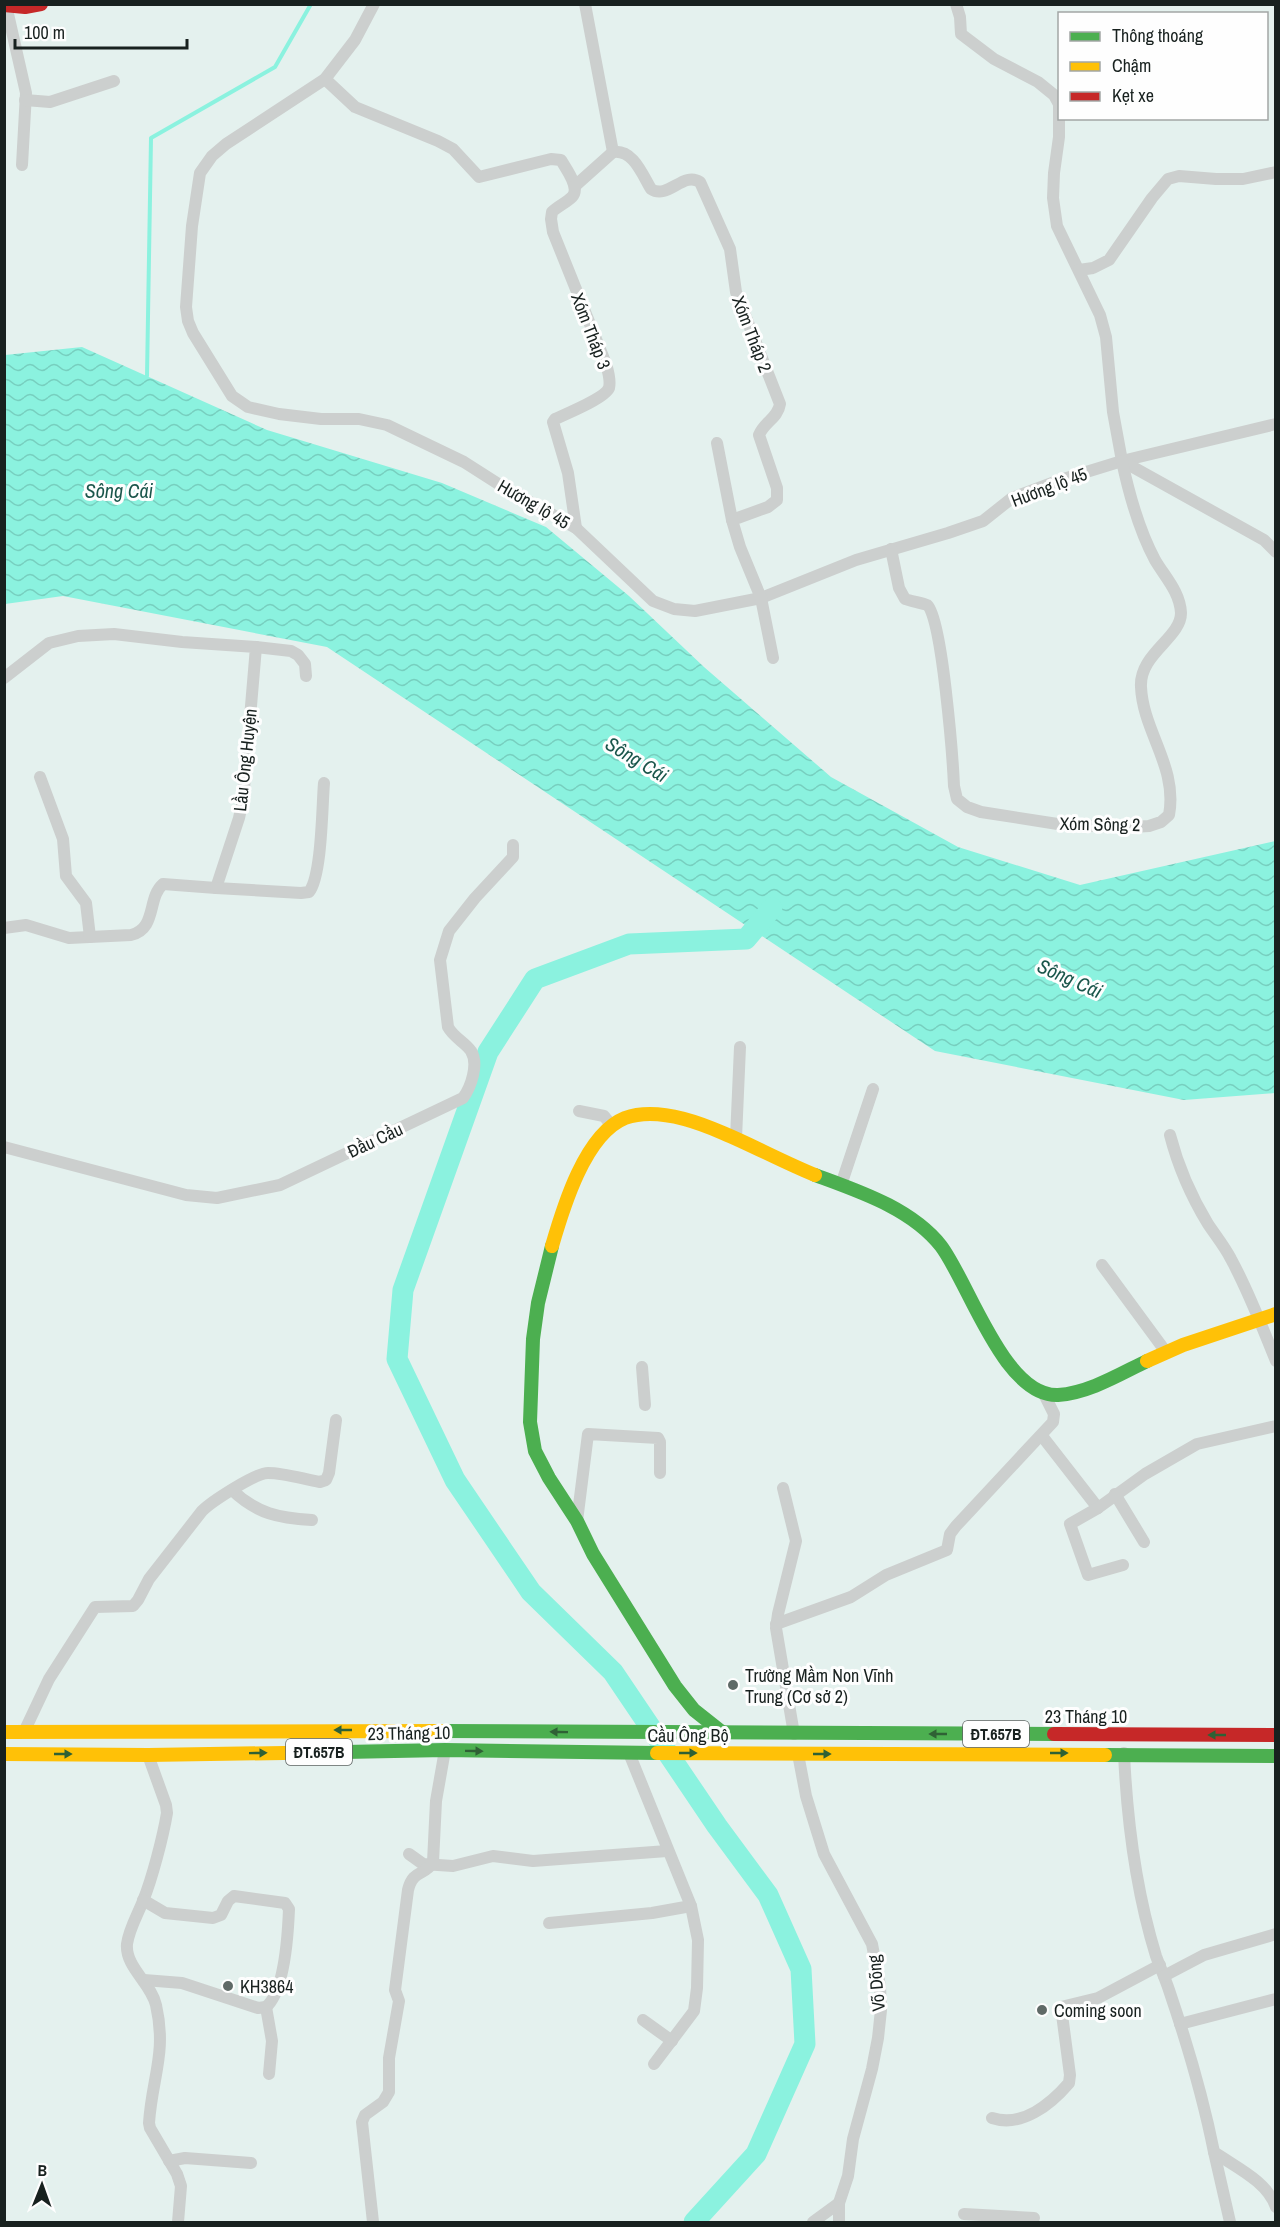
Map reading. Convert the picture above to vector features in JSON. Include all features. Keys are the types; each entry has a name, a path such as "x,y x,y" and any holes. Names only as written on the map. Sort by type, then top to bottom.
{"main road":[{"path":"5,5 25,7 41,4"},
{"path":"719,1733 694,1710 674,1683 592,1553 577,1521 553,1485 532,1442 533,1350 536,1313 542,1286 575,1181 593,1147 612,1126 628,1117 655,1116 698,1124 736,1138 786,1164 881,1202 932,1236 951,1262 1005,1359 1022,1380 1044,1394 1070,1392 1096,1384 1166,1352 1275,1314"},
{"name":"23 Tháng 10","path":"4,1732 338,1730 617,1733"},
{"path":"148,1732 148,1755"},
{"name":"Cầu Ông Bộ","path":"617,1733 719,1733"},
{"name":"23 Tháng 10","path":"719,1733 1275,1735"},
{"path":"794,1734 798,1754"},
{"name":"23 Tháng 10","path":"4,1754 148,1755 446,1750 631,1753"},
{"name":"Cầu Ông Bộ","path":"631,1753 742,1753"},
{"name":"23 Tháng 10","path":"742,1753 1275,1755"}],"street":[{"name":"Hương lộ 45","path":"374,4 355,40 336,67 325,78 226,144 212,156 200,173 192,226 187,290 186,314 193,333 226,387 248,407 303,417 358,418 379,422 464,462 576,528 643,593 664,606 695,611 761,598 856,560 983,521 1012,498 1057,481 1122,460 1275,424"},
{"path":"585,4 613,152"},
{"path":"956,4 960,17 961,34 994,59 1038,82 1054,95 1058,102"},
{"path":"5,5 26,93 22,165"},
{"path":"325,78 355,107 453,149 478,176 557,158 561,160 575,186"},
{"path":"25,100 50,102 114,81"},
{"path":"1059,120 1053,198 1057,226 1100,315 1106,337 1113,412 1122,460 1264,540 1275,552"},
{"name":"Xóm Tháp 3","path":"576,528 568,473 553,422 604,394 610,381 556,242 551,224 552,212 574,195 575,186 613,152"},
{"name":"Xóm Tháp 2","path":"613,152 624,152 631,158 651,189 656,192 663,192 690,179 700,182 730,249 736,292 780,404 777,414 761,429 759,435 777,488 777,500 768,507 732,520"},
{"path":"1079,270 1093,268 1109,260 1168,179 1179,176 1243,179 1275,172"},
{"path":"717,443 732,520 740,548 761,598 773,658"},
{"name":"Xóm Sông 2","path":"891,549 899,588 905,599 927,605 935,625 947,697 957,799 967,807 981,812 1064,825 1132,827 1149,826 1161,822 1169,815 1171,792 1167,772 1144,706 1141,687 1143,670 1179,624 1181,613 1176,592 1155,560 1140,524 1122,460"},
{"path":"4,678 49,643 78,636 114,634 295,652 305,664 306,676"},
{"name":"Lầu Ông Huyện","path":"216,888 243,800 256,647"},
{"path":"40,777 63,839 66,876 86,903 90,937"},
{"path":"4,928 26,925 61,937 131,935 142,931 158,890 163,884 309,892 315,878 321,834 324,783"},
{"name":"Đầu Cầu","path":"4,1147 186,1196 217,1198 280,1185 463,1098 472,1078 473,1056 471,1050 453,1035 448,1027 440,960 448,931 513,857 513,845"},
{"path":"736,1138 740,1047"},
{"path":"842,1185 873,1089"},
{"path":"579,1111 604,1116 612,1126"},
{"path":"1170,1135 1185,1181 1207,1222 1230,1256 1260,1320 1275,1361"},
{"path":"1101,1264 1166,1352"},
{"path":"642,1367 645,1405"},
{"path":"776,1624 851,1597 886,1575 946,1550 950,1534 956,1526 1053,1422 1054,1414 1044,1394"},
{"path":"24,1732 49,1679 93,1609 98,1605 133,1606 149,1579 202,1511 210,1503 255,1477 265,1473 320,1482 326,1480 329,1473 336,1420"},
{"path":"1123,1565 1088,1575 1070,1524 1098,1508 1115,1494 1180,1452 1197,1444 1275,1426"},
{"path":"577,1521 588,1434 658,1438 660,1473"},
{"path":"1042,1436 1098,1508"},
{"path":"783,1488 796,1541 776,1624 780,1660 794,1734"},
{"path":"232,1490 250,1506 268,1514 312,1520"},
{"path":"1115,1494 1144,1542"},
{"path":"373,2223 362,2122 365,2115 383,2102 389,2092 389,2058 399,2001 395,1990 408,1890 414,1876 431,1866 434,1854 436,1801 446,1750"},
{"path":"631,1753 667,1851 691,1906 698,1940 695,2005 692,2015 654,2064"},
{"path":"1124,1753 1130,1834 1139,1884 1162,1970 1205,2104 1230,2223"},
{"name":"Võ Dõng","path":"798,1754 806,1796 824,1854 872,1944 880,1986 881,2010 872,2069 853,2139 848,2176 839,2203 839,2223"},
{"path":"148,1755 167,1813 143,1900 129,1933 127,1950 132,1964 144,1980 155,2004 161,2040 149,2123 177,2174 181,2186 178,2223"},
{"path":"409,1854 423,1864 431,1866 458,1866 493,1857 533,1861 667,1851"},
{"path":"143,1900 165,1912 213,1918 221,1915 228,1901 234,1896 274,1901 288,1906 289,1919 281,1975 271,2002 266,2007 258,2008 182,1983 144,1980"},
{"path":"549,1923 691,1906"},
{"path":"992,2118 1011,2120 1030,2115 1069,2083 1070,2075 1061,2007 1098,1998 1162,1970 1275,1934"},
{"path":"1180,2024 1275,1999"},
{"path":"266,2007 272,2041 269,2074"},
{"path":"643,2020 672,2041"},
{"path":"1214,2152 1252,2178 1270,2195 1275,2207"},
{"path":"169,2161 185,2158 251,2163"},
{"path":"813,2223 839,2203"},
{"path":"964,2214 1034,2218"}],"water":[{"name":"Sông Cái","path":"82,347 267,430 442,483 546,527 629,596 704,667 831,777 958,847 1080,885 1275,841 1275,1093 1184,1100 935,1051 327,647 63,596 5,604 5,355"}],"waterway":[{"path":"147,376 151,138 275,67 311,4"},
{"path":"694,2222 756,2154 805,2044 801,1969 768,1895 717,1826 613,1672 531,1592 455,1480 397,1359 403,1290 488,1052 535,979 629,944 746,939 772,908"}],"traffic: fast":[{"path":"815,1175 883,1202 915,1221 929,1233 952,1263 990,1335 1005,1358 1021,1378 1039,1391 1058,1395 1081,1391 1147,1361"},
{"path":"552,1246 538,1303 533,1339 530,1422 535,1451 549,1478 577,1521 593,1554 675,1686 694,1710 723,1733"},
{"path":"444,1731 1054,1734"},
{"path":"344,1752 445,1750 657,1753"},
{"path":"1105,1755 1276,1756"}],"traffic: slow":[{"path":"552,1246 569,1193 587,1156 598,1139 625,1118 649,1114 688,1120 723,1133 815,1175"},
{"path":"1147,1361 1183,1345 1276,1314"},
{"path":"4,1732 444,1731"},
{"path":"4,1754 148,1755 344,1752"},
{"path":"657,1753 1105,1755"}],"traffic: jam":[{"path":"4,5 25,7 41,4"},
{"path":"1054,1734 1276,1735"}],"place":[{"name":"Trường Mầm Non Vĩnh Trung (Cơ sở 2)","path":"733,1685"},
{"name":"KH3864","path":"228,1986"},
{"name":"Coming soon","path":"1042,2010"}]}
